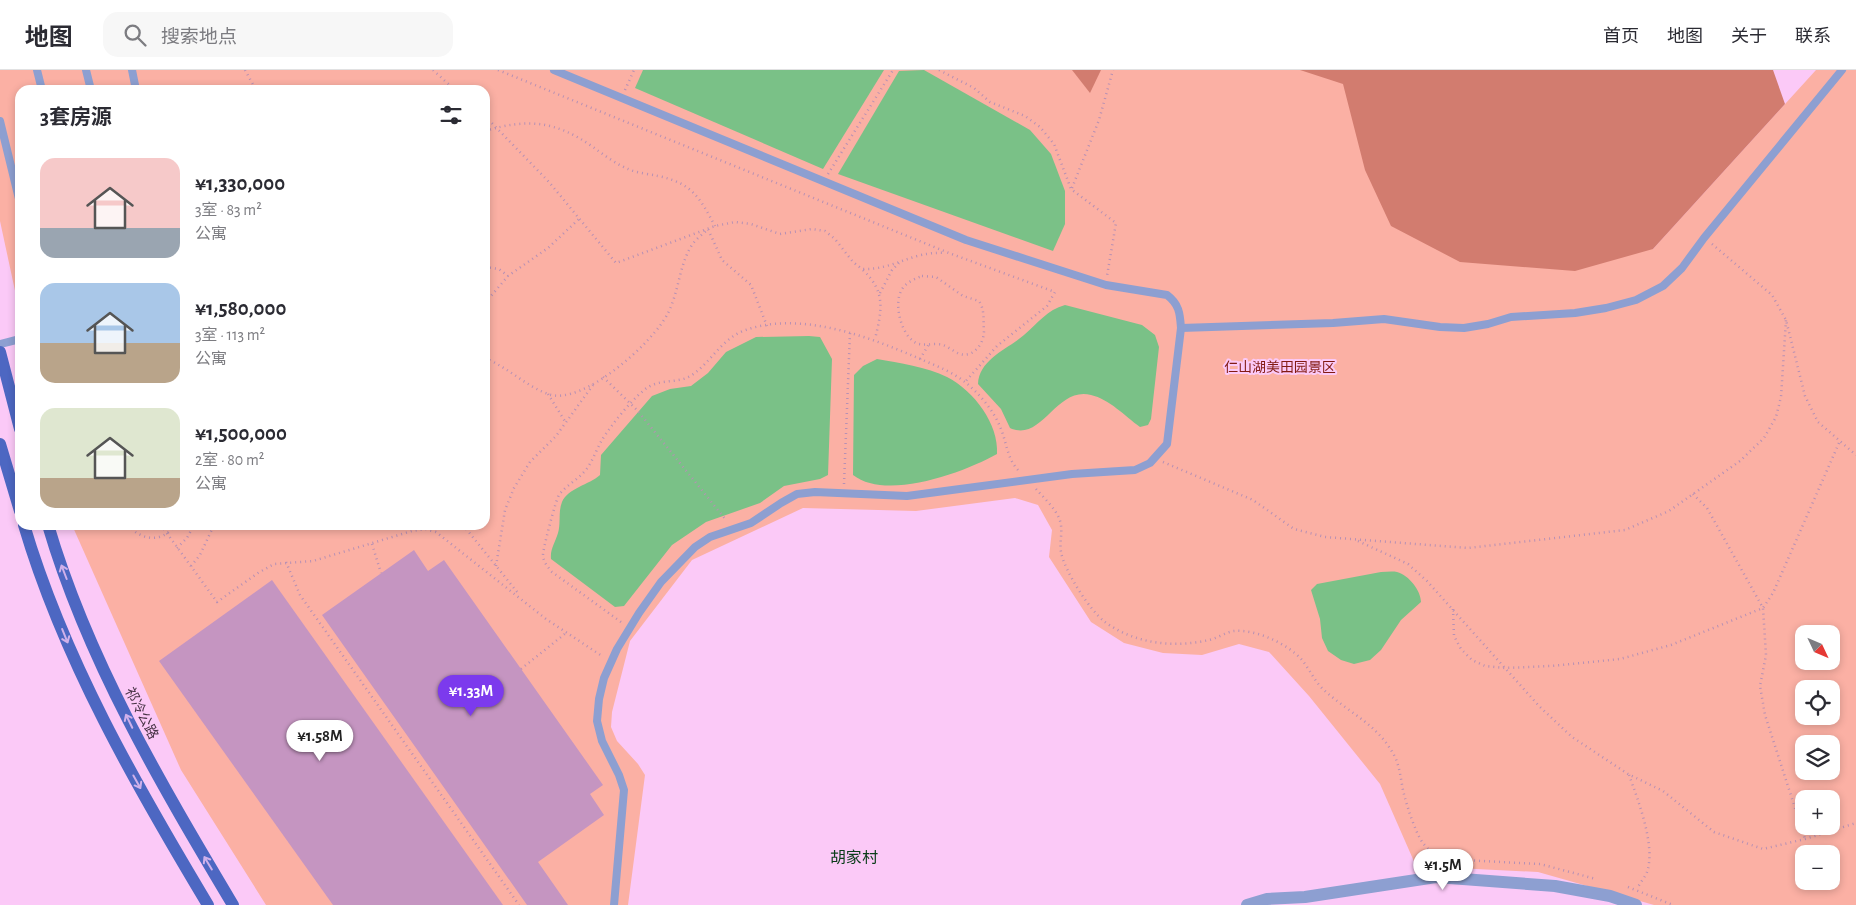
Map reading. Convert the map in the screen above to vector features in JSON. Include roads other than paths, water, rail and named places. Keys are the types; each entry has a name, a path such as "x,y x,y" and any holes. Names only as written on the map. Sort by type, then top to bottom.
{"main road":[{"path":"0,352 15,410"},
{"path":"0,444 15,494"},
{"path":"25,530 34,560 70,649 115,741 174,849 208,905"},
{"name":"祁冷公路","path":"50,530 90,641 134,732 233,905"}],"street":[{"path":"1247,905 1267,899 1305,897 1436,877 1555,886 1610,896 1636,905"}],"lane":[{"path":"37,70 41,85"},
{"path":"86,70 90,85"},
{"path":"132,70 135,85"},
{"path":"554,70 966,240 1106,285 1167,295 1175,301 1180,311 1181,328 1170,436 1167,444 1155,458 1135,470 1072,474 907,496 815,492 797,494 752,523 710,537 681,560 661,582 629,629 611,662 599,699 597,721 602,741 619,774 624,790 614,905"},
{"path":"1181,328 1333,323 1384,318 1440,327 1464,328 1511,317 1575,313 1606,308 1636,300 1662,286 1682,268 1704,238 1842,70"},
{"path":"0,121 15,182"},
{"path":"0,344 15,340"}],"district":[{"name":"胡家村","path":"854,857"}],"park label":[{"name":"仁山湖美田园景区","path":"1280,367"}]}
